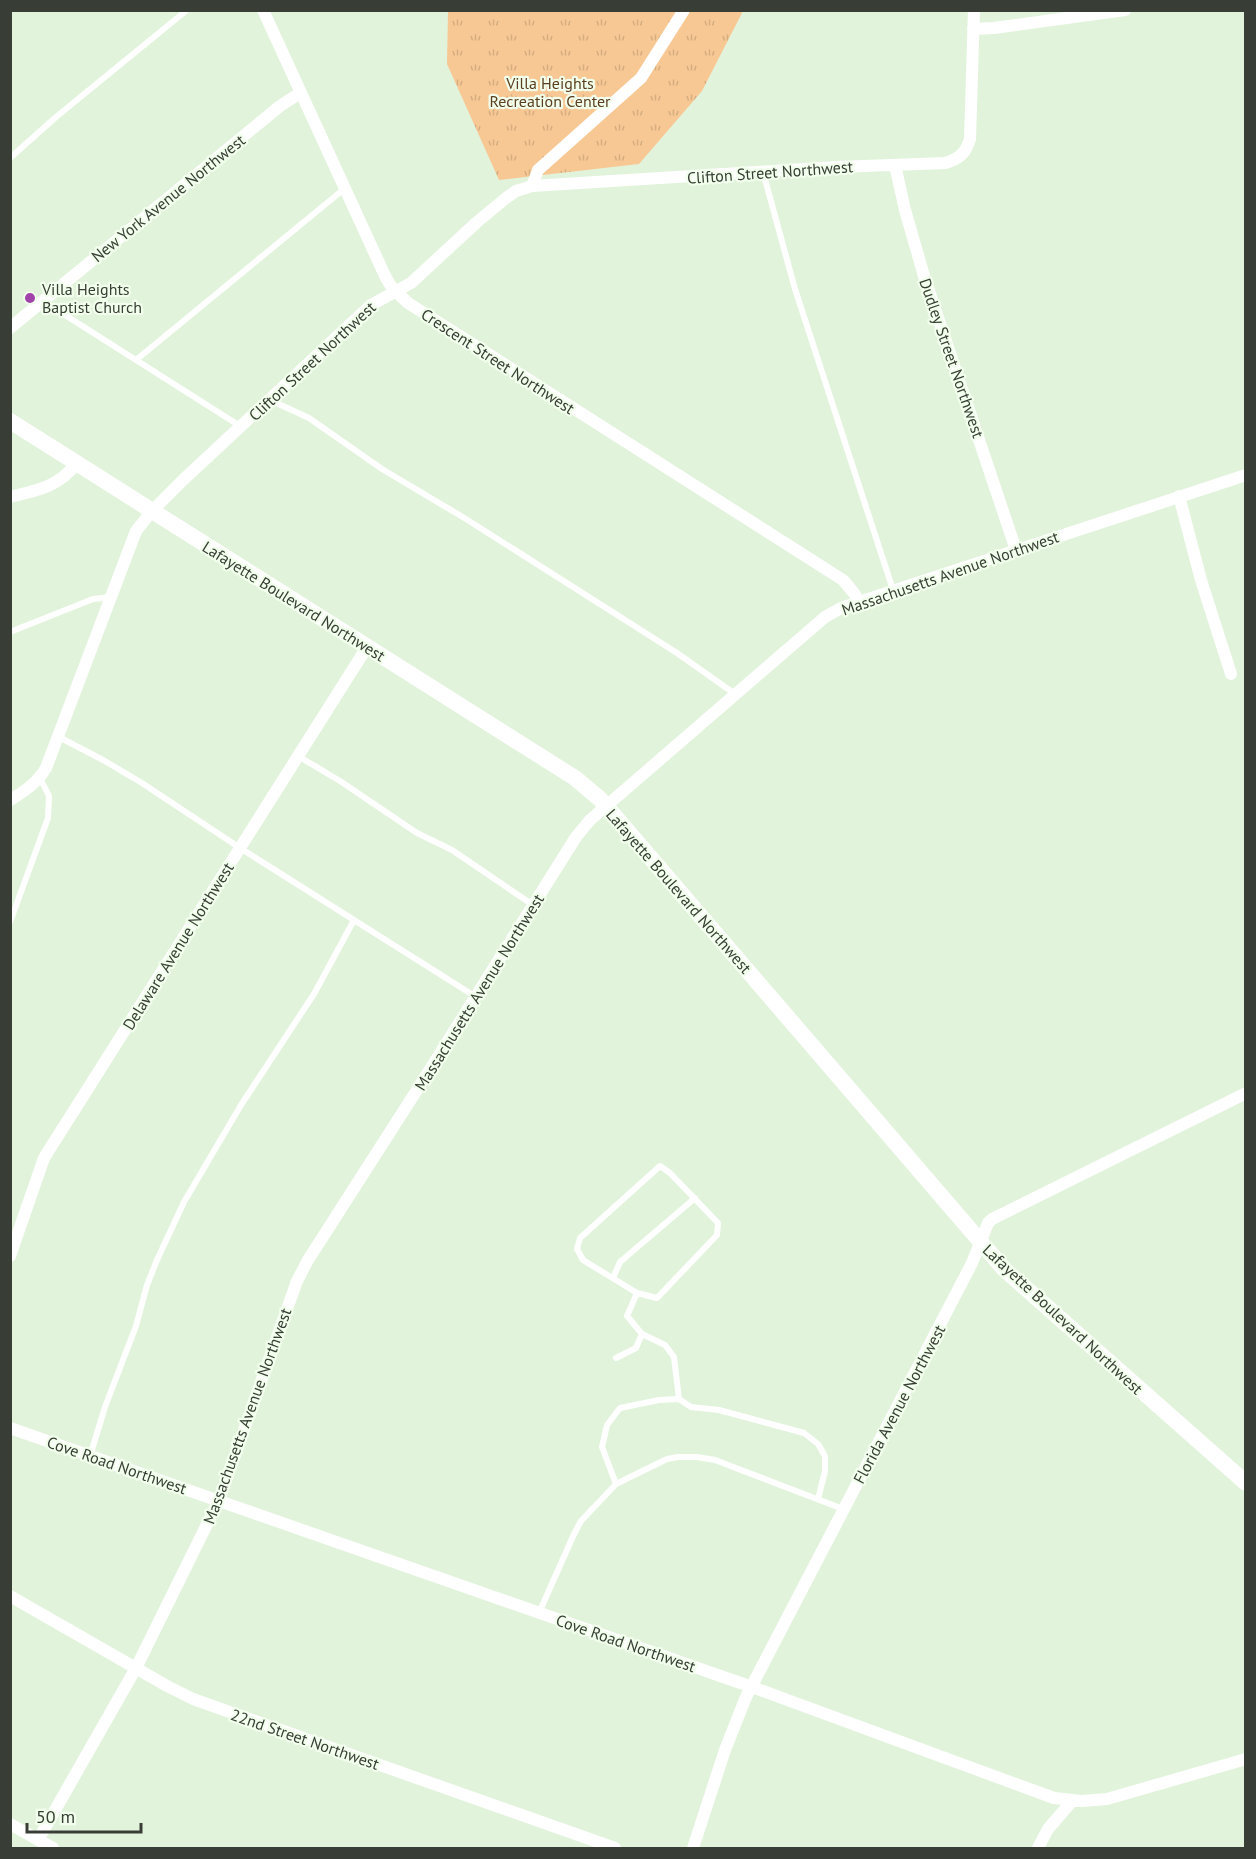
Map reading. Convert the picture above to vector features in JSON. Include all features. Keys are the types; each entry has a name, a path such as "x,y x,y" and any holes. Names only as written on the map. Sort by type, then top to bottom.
{"main road":[{"name":"Lafayette Boulevard Northwest","path":"10,421 575,778 606,805 1004,1269 1245,1483"}],"street":[{"name":"Crescent Street Northwest","path":"264,10 386,279 396,292 408,303 530,382 843,580 859,602"},
{"path":"532,186 538,170 641,78 684,10"},
{"path":"974,10 973,29 1125,10"},
{"name":"Clifton Street Northwest","path":"10,800 28,789 40,778 46,768 136,531 152,512 371,305 411,283 506,198 516,191 532,186 763,171 945,163 954,160 963,155 970,139 973,29"},
{"name":"New York Avenue Northwest","path":"10,328 280,106 300,93"},
{"name":"Dudley Street Northwest","path":"895,165 924,276 1016,550"},
{"path":"10,497 57,483 68,475 76,464"},
{"name":"Massachusetts Avenue Northwest","path":"39,1840 136,1668 219,1500 297,1281 308,1260 576,837 590,820 825,617 841,608 1245,475"},
{"path":"1179,496 1201,580 1231,674"},
{"name":"Delaware Avenue Northwest","path":"10,1256 44,1158 368,647"},
{"name":"Florida Avenue Northwest","path":"693,1848 725,1750 746,1697 972,1263 988,1223 1245,1093"},
{"name":"Cove Road Northwest","path":"10,1428 752,1687 1054,1798 1072,1801 1107,1799 1245,1762"},
{"name":"22nd Street Northwest","path":"10,1596 193,1699 615,1848"},
{"path":"1038,1848 1048,1829 1072,1801"},
{"path":"10,1824 53,1848"}],"lane":[{"path":"10,158 56,117 187,10"},
{"path":"763,171 795,289 893,590"},
{"path":"136,360 344,189"},
{"path":"43,301 241,427"},
{"path":"269,400 309,418 382,469 466,519 677,653 735,694"},
{"path":"10,632 93,599 111,597"},
{"path":"59,737 142,783 240,848 476,997"},
{"path":"298,756 340,781 417,833 452,850 534,905"},
{"path":"10,922 48,818 49,796 40,778"},
{"path":"90,1456 105,1407 136,1326 147,1285 184,1202 241,1105 314,994 354,920"},
{"path":"660,1166 695,1198 718,1223 717,1235 657,1298 637,1293 583,1260 577,1249 580,1238 660,1166"},
{"path":"613,1278 620,1262 695,1198"},
{"path":"637,1293 627,1316 642,1334 665,1345 674,1357 679,1399"},
{"path":"616,1358 636,1348 642,1334"},
{"path":"616,1484 602,1447 608,1425 620,1408 659,1400 679,1399 691,1407 718,1410 804,1433 818,1444 825,1456 825,1470 818,1499"},
{"path":"540,1613 581,1521 616,1484 667,1459 696,1457 715,1460 844,1509"}],"green space":[{"name":"Villa Heights Recreation Center","path":"448,11 743,11 702,91 639,164 499,180 447,64"}],"place":[{"name":"Villa Heights Baptist Church","path":"30,298"}]}
